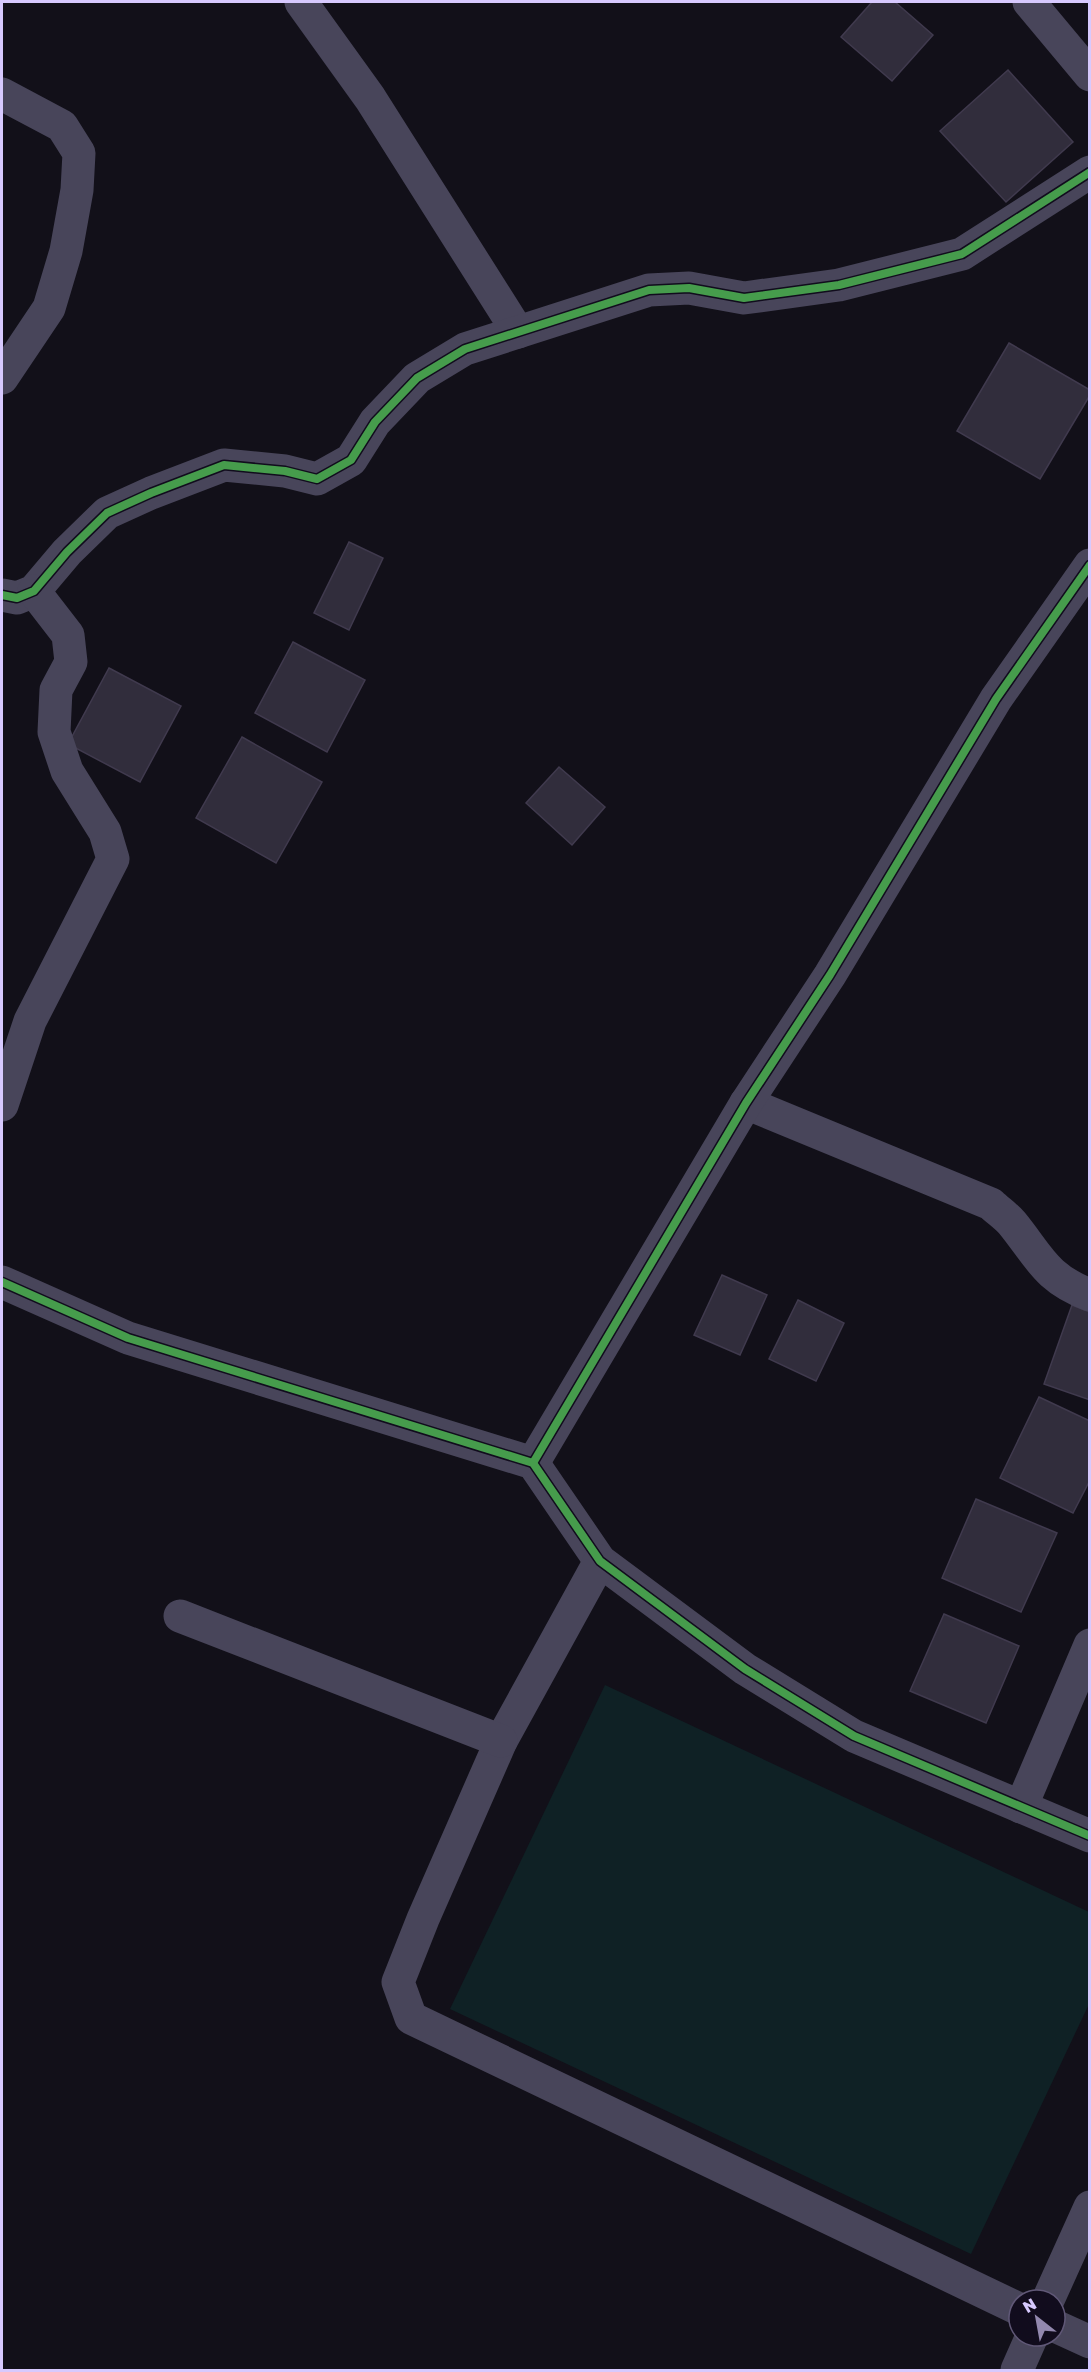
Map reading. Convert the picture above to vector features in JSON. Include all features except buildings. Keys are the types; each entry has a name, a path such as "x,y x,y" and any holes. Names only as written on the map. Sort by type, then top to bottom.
{"street":[{"path":"300,2 370,98 518,332"},
{"path":"1029,2 1089,75"},
{"path":"2,94 62,126 79,153 77,190 66,251 49,308 2,378"},
{"path":"2,595 17,598 34,591 67,552 107,513 150,493 224,465 285,471 317,479 351,460 375,422 417,378 465,349 650,290 689,288 744,298 839,285 962,254 1089,172"},
{"path":"533,1463 746,1103 830,975 996,699 1089,565"},
{"path":"2,1106 30,1021 113,859 105,832 67,771 54,732 56,690 70,662 68,635 34,591"},
{"path":"746,1103 990,1204 1011,1221 1051,1274 1089,1295"},
{"path":"2,1265 2,1282 128,1338 533,1463 600,1561 745,1669 854,1736 1089,1836"},
{"path":"600,1561 501,1742 423,1919 398,1982 411,2018 1007,2303"},
{"path":"180,1616 501,1742"},
{"path":"1021,1807 1089,1645"},
{"path":"1053,2288 1089,2207"},
{"path":"1067,2332 1089,2342"},
{"path":"1017,2370 1027,2348"}],"shaded area":[{"path":"605,1685 1089,1912 1089,2004 971,2254 450,2009"}],"cycle path":[{"path":"2,595 17,598 34,591 67,552 107,513 151,493 224,465 285,471 317,479 351,460 375,422 417,378 465,349 649,290 689,288 744,298 839,285 962,254 1090,172"},
{"path":"533,1463 746,1103 830,975 996,699 1090,565"},
{"path":"2,1282 128,1338 533,1463 600,1561 745,1669 854,1736 1090,1836"}]}
